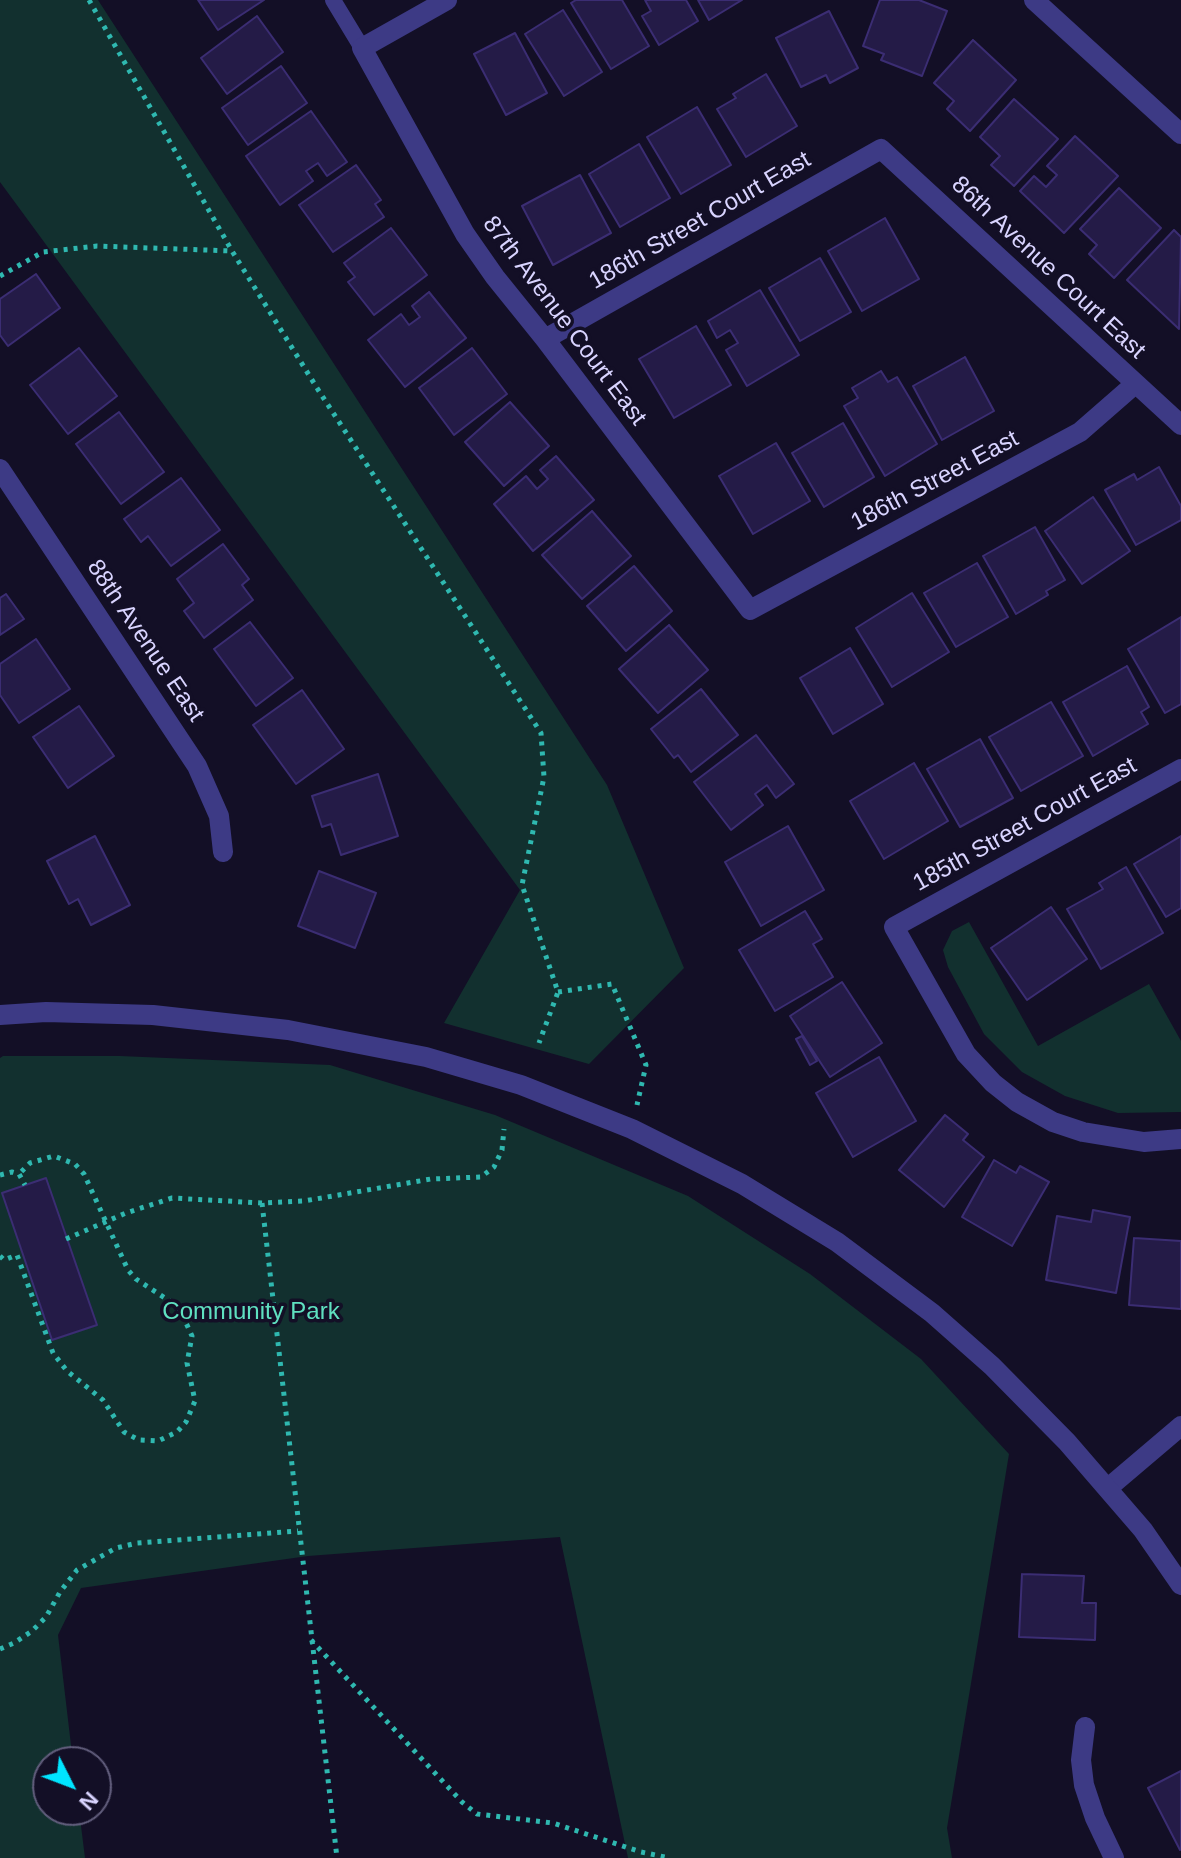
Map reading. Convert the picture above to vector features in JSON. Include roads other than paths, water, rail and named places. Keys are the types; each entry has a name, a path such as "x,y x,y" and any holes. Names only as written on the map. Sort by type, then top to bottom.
{"street":[{"path":"362,48 447,0"},
{"path":"1034,0 1181,134"},
{"name":"87th Avenue Court East","path":"362,48 465,234 750,610"},
{"name":"186th Street Court East","path":"545,339 881,149"},
{"name":"86th Avenue Court East","path":"881,149 1181,425"},
{"name":"186th Street East","path":"750,610 1080,432 1135,384"},
{"name":"88th Avenue East","path":"0,469 197,766 219,816 223,852"},
{"name":"185th Street Court East","path":"1181,769 894,927 966,1054 993,1083 1017,1102 1053,1122 1118,1139 1144,1142 1181,1139"},
{"path":"0,1015 46,1012 153,1015 288,1030 426,1057 521,1085 632,1129 742,1184 837,1242 932,1313 1035,1408 1143,1530 1181,1585"},
{"path":"1108,1488 1181,1426"},
{"path":"1085,1727 1081,1760 1084,1785 1114,1858"}],"lane":[{"path":"333,0 362,48"}],"park label":[{"name":"Community Park","path":"251,1312"}]}
